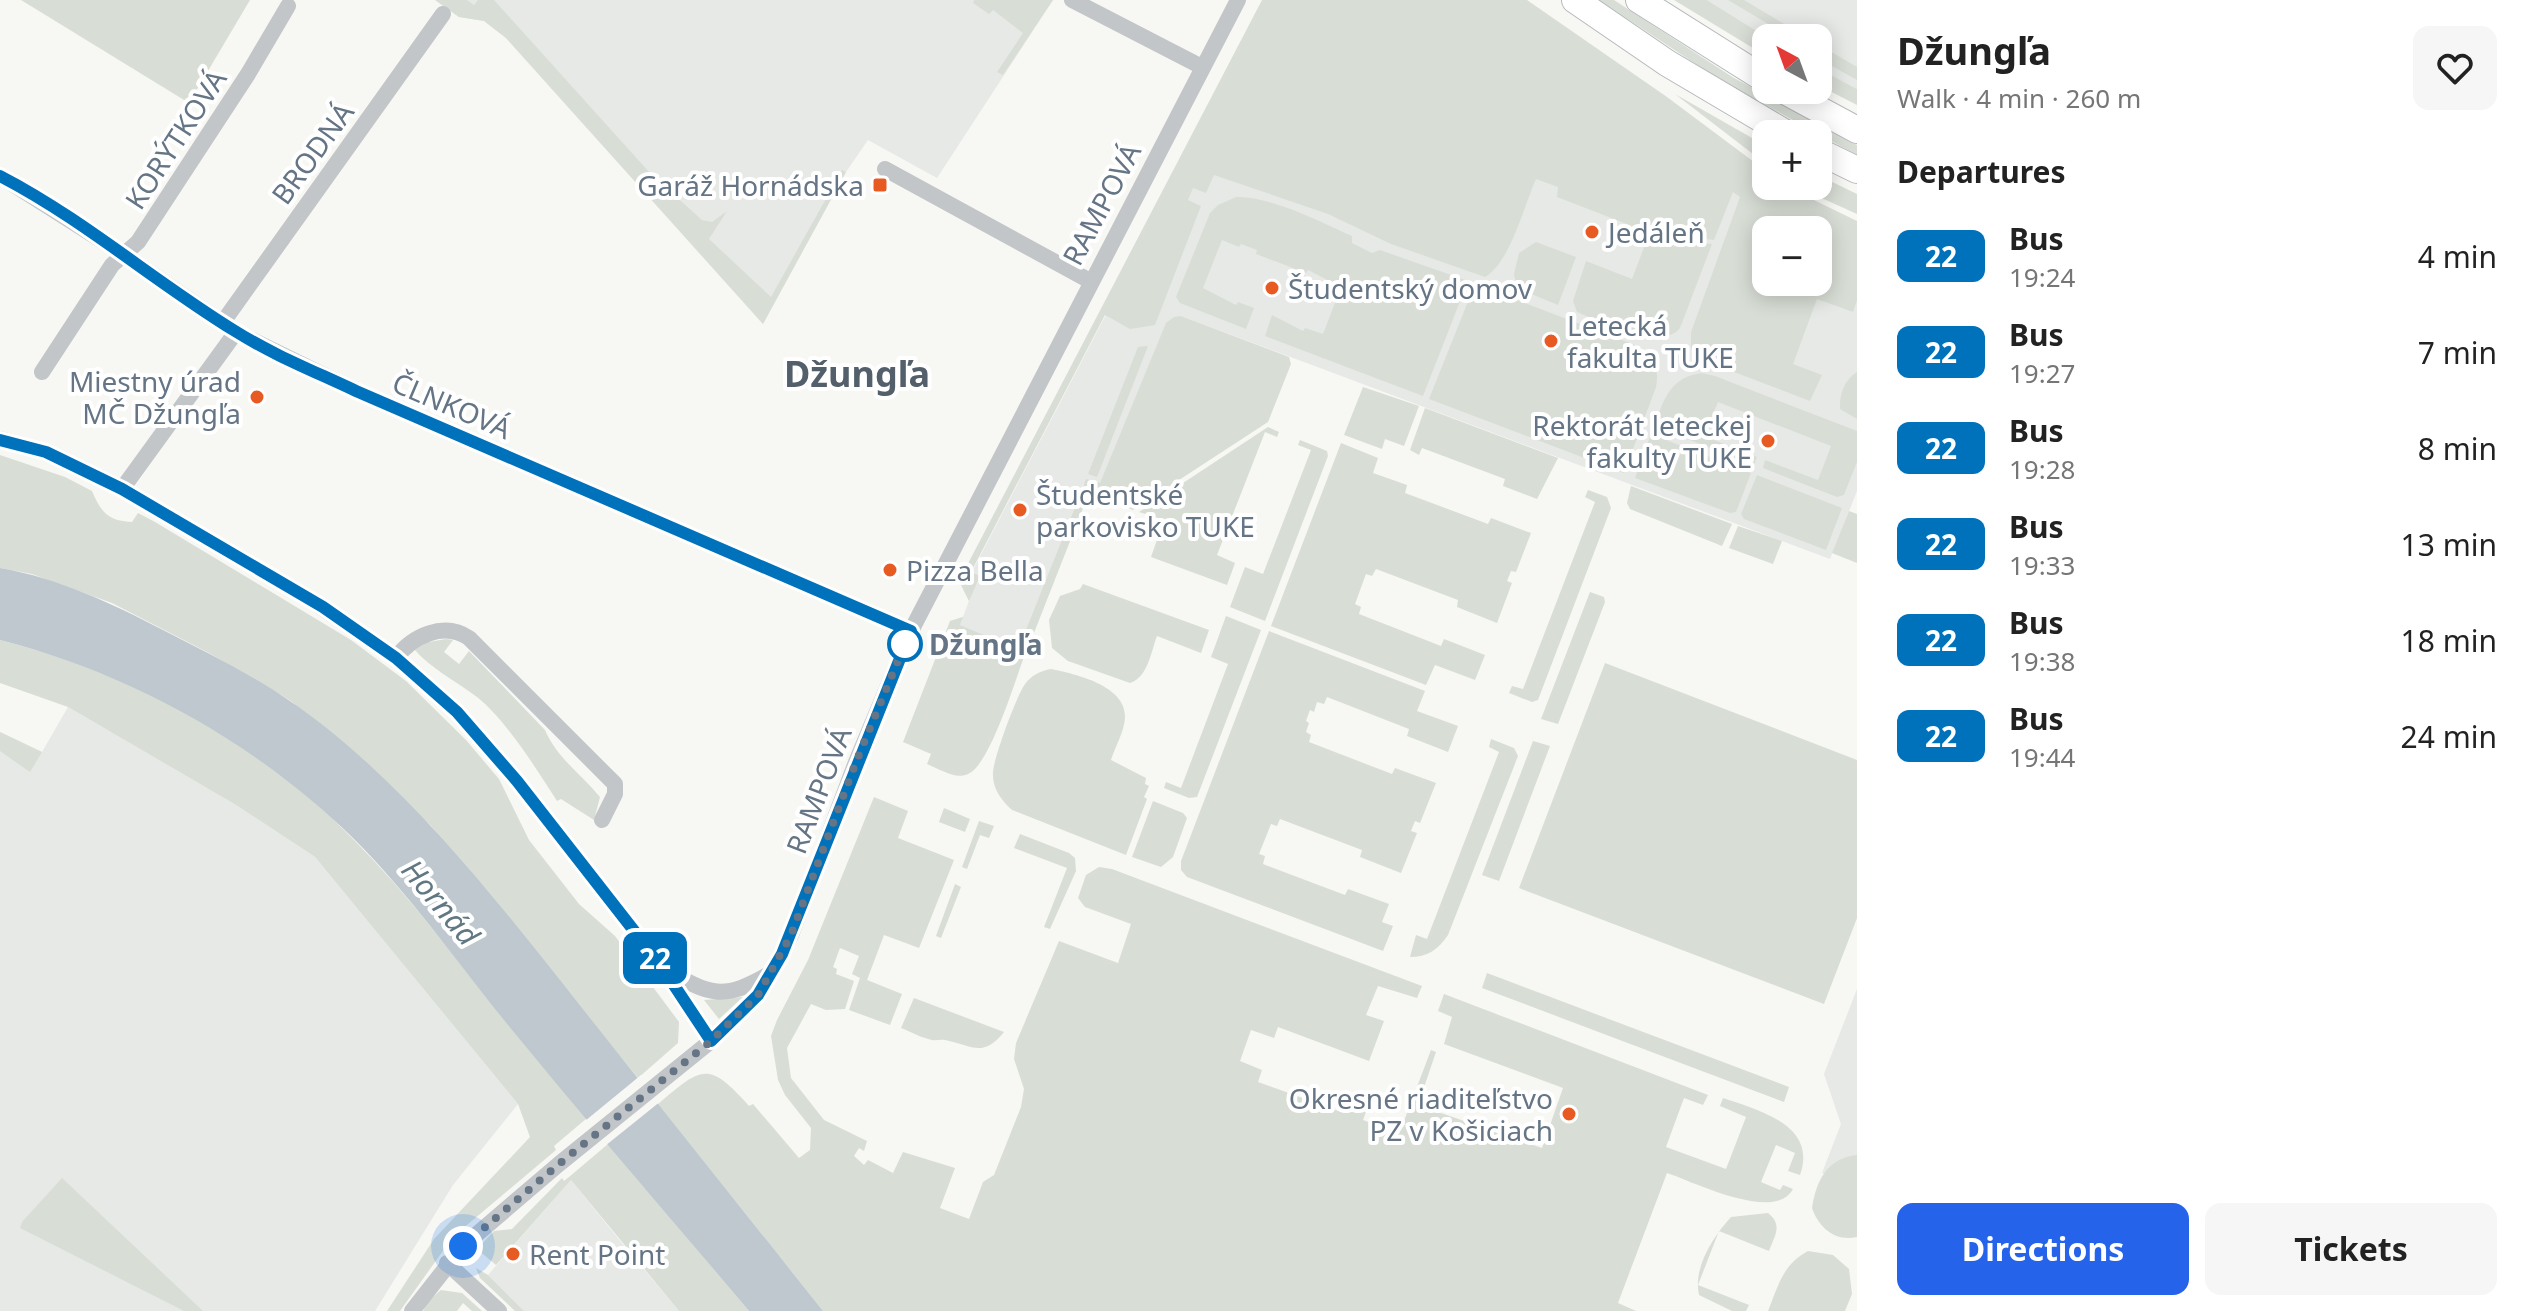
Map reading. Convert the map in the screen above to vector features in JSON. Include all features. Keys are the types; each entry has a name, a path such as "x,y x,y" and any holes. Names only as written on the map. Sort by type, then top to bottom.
{"highway":[{"path":"1575,0 1667,63 1763,120"},
{"path":"1639,0 1752,71"},
{"path":"1809,104 1857,130"},
{"path":"1832,158 1857,170"}],"street":[{"path":"1072,0 1202,67"},
{"name":"RAMPOVÁ","path":"412,1311 463,1246 711,1041 758,995 791,935 856,762 911,631 1238,0"},
{"name":"KORÝTKOVÁ","path":"42,372 112,265 138,242 248,74 288,6"},
{"name":"BRODNÁ","path":"122,489 443,14"},
{"path":"885,169 1090,281"},
{"name":"ČLNKOVÁ","path":"0,176 123,254 229,327 356,391 911,631"},
{"path":"0,439 46,452 122,489 317,603 396,658 478,734 660,964 711,1041"},
{"path":"396,658 407,644 419,637 456,631 469,638 615,784 615,794 602,820"},
{"path":"660,964 695,987 711,992 746,986 772,972"},
{"path":"447,1263 499,1311"}],"shaded area":[{"path":"21,0 250,0 189,103"},
{"path":"435,0 1053,0 937,178 868,140 846,172 763,324 506,38 484,21 459,17"},
{"path":"435,0 467,0 474,5 478,0 494,0 650,173 702,220 712,222 727,211 709,239 771,297 842,170 846,172 763,324 506,38 484,21 459,17"},
{"path":"974,0 1053,0 1003,75 997,72 1023,33 993,10 989,14 973,3"},
{"path":"1262,0 1527,0 1752,161 1752,200 1814,200 1857,221 1857,300 1853,312 1817,299 1793,364 1822,375 1810,401 1713,364 1691,348 1691,332 1740,197 1733,192 1714,240 1650,233 1557,197 1558,187 1536,179 1509,247 1494,270 1485,277 1391,244 1328,214 1214,175 1206,193 1193,188 1188,200 1201,206 1155,325 1130,329 1105,315 971,572 980,576 969,601 960,583"},
{"name":"Letecká fakulta TUKE","path":"1270,0 1747,184 1752,186 1752,200 1783,200 1819,216 1752,216 1752,296 1832,296 1832,222 1857,233 1857,491 1830,559 1181,316 1104,490 1084,483 1025,634 1008,654 950,621 963,617 969,601 963,589"},
{"path":"1599,0 1614,0 1752,88 1752,98 1720,80"},
{"path":"1674,0 1707,0 1752,28 1752,47"},
{"path":"1707,0 1857,0 1857,89 1832,76 1832,24 1752,24 1752,28"},
{"path":"1728,0 1744,0 1784,24 1768,24"},
{"path":"1832,52 1857,67 1857,80 1832,66"},
{"path":"1832,76 1857,89 1857,105 1832,92"},
{"path":"1675,94 1752,138 1752,153"},
{"path":"1764,104 1782,104 1811,120 1793,120"},
{"path":"1832,131 1857,145 1857,155 1832,141"},
{"path":"1832,182 1857,194 1857,214 1826,200 1832,200"},
{"path":"1236,197 1280,205 1352,236 1352,243 1372,253 1380,250 1468,281 1423,396 1265,336 1272,315 1303,331 1305,328 1323,334 1341,287 1308,270 1306,273 1256,254 1257,250 1222,240 1203,288 1236,305 1238,302 1254,308 1246,329 1180,303 1176,297 1210,213 1218,205"},
{"path":"1648,237 1712,244 1680,328 1671,335 1645,337 1577,312 1573,301 1586,261 1632,279"},
{"path":"1536,242 1576,257 1558,305 1517,288 1514,274 1519,253"},
{"path":"1475,284 1635,345 1651,357 1657,373 1656,387 1624,473 1429,399"},
{"path":"1181,316 1289,357 1291,364 1268,422 1133,510 1089,493 1032,638 1024,635 1086,479 1100,483 1166,323"},
{"path":"1148,346 1097,477 1088,474 1138,347"},
{"path":"1857,372 1857,419 1840,409 1840,404 1846,384"},
{"path":"1702,373 1857,431 1857,462 1844,495 1837,497 1763,468 1765,460 1818,480 1831,446 1718,402 1704,436 1757,457 1754,465 1654,426 1665,398 1675,384"},
{"path":"1363,387 1419,406 1404,446 1385,439 1382,449 1344,435"},
{"path":"1425,408 1558,458 1537,499 1503,486 1505,479 1422,448 1419,455 1410,450"},
{"path":"1268,427 1279,432 1277,437 1265,432 1217,555 1235,563 1227,585 1151,557 1164,520 1139,512"},
{"path":"1651,434 1751,473 1736,512 1730,513 1635,478"},
{"path":"1300,440 1327,451 1328,456 1265,621 1230,607 1245,567 1263,574 1311,450 1298,445"},
{"path":"1341,443 1378,458 1373,473 1407,485 1405,493 1488,524 1491,518 1531,533 1516,572 1511,571 1507,581 1512,583 1497,623 1457,607 1458,600 1376,569 1372,576 1366,574 1355,604 1361,607 1359,614 1441,646 1444,639 1485,655 1475,680 1435,665 1426,685 1271,626"},
{"path":"0,455 65,477 92,491 102,510 111,517 132,522 138,513 155,522 351,640 406,681 466,740 499,779 529,840 579,904 615,936 679,1022 678,1043 638,1078 431,826 291,701 209,653 112,603 32,574 0,568"},
{"path":"1757,475 1842,508 1826,550 1744,519 1741,514"},
{"path":"1631,486 1732,524 1722,546 1630,509 1627,503"},
{"path":"1588,490 1607,497 1611,508 1538,700 1532,702 1509,693 1512,686 1523,689 1595,502 1585,497"},
{"path":"1849,511 1857,514 1857,563 1832,553"},
{"path":"1738,526 1782,541 1773,564 1729,548"},
{"path":"1083,584 1209,630 1201,653 1157,636 1145,670 1130,683 1068,661 1052,648 1049,620 1060,596 1080,589"},
{"path":"1590,592 1604,597 1605,602 1558,724 1541,719"},
{"path":"1226,616 1261,630 1197,797 1189,798 1164,788 1166,782 1181,788 1228,664 1211,657"},
{"path":"963,617 960,625 1021,651 1024,657 985,755 968,774 958,776 927,764 931,754 903,742 950,621"},
{"path":"1269,631 1425,691 1417,711 1458,726 1448,752 1407,736 1409,729 1327,697 1324,704 1317,702 1314,712 1310,710 1306,721 1309,723 1306,732 1311,735 1309,742 1392,774 1395,768 1436,783 1420,823 1415,821 1411,831 1417,833 1401,873 1360,857 1362,850 1280,819 1277,826 1271,824 1259,854 1265,856 1263,864 1345,895 1348,889 1389,904 1382,922 1393,926 1383,951 1187,877 1181,870 1181,861"},
{"path":"0,640 49,654 145,692 191,716 277,772 354,840 393,882 587,1118 554,1146 556,1150 461,1230 400,1311 387,1311 434,1239 530,1137 518,1104 315,857 236,805 68,707 0,683"},
{"path":"453,640 444,652 459,664 469,651 545,730 563,757 600,797 594,820 561,799 557,801 521,746 488,707 413,648"},
{"path":"1605,663 1857,760 1857,918 1824,1004 1519,888"},
{"path":"1051,669 1098,683 1118,698 1123,707 1124,723 1111,760 1146,778 1145,784 1149,786 1126,855 1012,810 996,788 994,764 1016,701 1030,678"},
{"path":"68,707 236,805 315,857 518,1104 453,1185 375,1311 0,1311 0,732 42,752"},
{"path":"0,732 42,752 30,772 0,751"},
{"path":"1491,739 1514,748 1518,756 1448,935 1432,952 1410,957 1416,935 1427,939 1499,752 1489,747"},
{"path":"1533,741 1550,746 1499,881 1482,875"},
{"path":"874,797 908,811 898,838 954,860 919,948 884,935 867,980 902,994 890,1025 849,1010 860,978 852,974 859,956 840,948 833,967 837,969 836,974 854,981 845,1009 826,1010 811,1004 787,1048 791,1078 824,1120 867,1141 864,1151 859,1148 854,1156 864,1165 868,1160 893,1173 903,1152 955,1168 940,1208 969,1219 983,1182 994,1175 1021,1107 1024,1089 1014,1059 1016,1043 1059,941 1118,963 1131,924 1085,907 1078,898 1086,875 1099,867 1112,869 1422,986 1417,998 1378,986 1366,1015 1384,1021 1369,1061 1278,1027 1274,1038 1251,1030 1240,1061 1262,1070 1258,1082 1341,1112 1345,1101 1367,1109 1363,1120 1376,1125 1376,1128 1399,1134 1431,1050 1436,1052 1418,1105 1542,1148 1563,1088 1444,1044 1452,1017 1438,1011 1444,994 1708,1095 1703,1105 1684,1098 1666,1147 1726,1169 1746,1117 1720,1106 1723,1098 1767,1114 1793,1132 1800,1144 1803,1158 1800,1175 1788,1171 1795,1153 1776,1145 1761,1182 1780,1190 1783,1185 1793,1189 1784,1198 1770,1202 1733,1197 1667,1173 1618,1303 1636,1311 823,1311 658,1104 695,1076 714,1075 749,1106 753,1104 799,1158 810,1150 811,1128 785,1095 778,1080 771,1036 808,960"},
{"path":"1153,801 1183,813 1187,818 1173,857 1161,867 1132,857"},
{"path":"944,808 970,819 965,832 939,822"},
{"path":"979,821 994,826 989,838 980,835 967,869 962,867"},
{"path":"1020,834 1075,858 1076,871 1050,929 1044,927 1067,868 1014,848"},
{"path":"955,884 961,887 941,938 936,936"},
{"path":"1487,973 1789,1087 1784,1102 1482,988"},
{"path":"1857,989 1857,1186 1822,1173 1841,1124 1824,1074"},
{"path":"743,997 719,1019 704,1000"},
{"path":"914,998 1004,1032 983,1048 920,1036 901,1028"},
{"path":"608,1144 749,1311 679,1311 571,1180 496,1265 477,1249 494,1231 512,1229 562,1178 564,1181"},
{"path":"1857,1155 1857,1237 1849,1238 1829,1232 1812,1208 1816,1189 1825,1172 1838,1161"},
{"path":"62,1178 203,1311 184,1311 20,1228"},
{"path":"571,1180 679,1311 524,1311 488,1275"},
{"path":"1768,1213 1776,1226 1769,1251 1719,1231 1731,1217"},
{"path":"1718,1233 1698,1285 1706,1253"},
{"path":"1808,1251 1833,1255 1849,1269 1852,1294 1845,1311 1768,1311 1787,1269"},
{"path":"476,1268 488,1275 524,1311 515,1311 480,1278"},
{"path":"1698,1285 1749,1305 1746,1311 1732,1311 1699,1295"},
{"path":"441,1290 462,1293 482,1311 472,1311 463,1303 457,1311 423,1311 428,1301"}],"water":[{"name":"Hornád","path":"0,568 43,578 104,601 228,664 290,701 370,765 480,881 823,1311 749,1311 534,1057 394,882 316,804 276,772 190,716 97,672 0,640"}],"pier":[{"path":"641,1075 661,1101 605,1146 585,1121"}],"bus line":[{"name":"22","path":"0,176 123,254 236,332 284,356 356,391 911,631 856,762 791,935 758,995 711,1041 660,964 517,781 457,712 396,658 323,607 122,489 46,452 0,440"}],"place":[{"name":"Garáž Hornádska","path":"880,185"},
{"name":"Jedáleň","path":"1592,232"},
{"name":"Študentský domov","path":"1272,288"},
{"name":"Letecká fakulta TUKE","path":"1551,341"},
{"name":"Miestny úrad MČ Džungľa","path":"257,397"},
{"name":"Rektorát leteckej fakulty TUKE","path":"1768,441"},
{"name":"Študentské parkovisko TUKE","path":"1020,510"},
{"name":"Pizza Bella","path":"890,570"},
{"name":"Džungľa","path":"905,644"},
{"name":"Okresné riaditeľstvo PZ v Košiciach","path":"1569,1114"},
{"name":"Rent Point","path":"513,1254"}],"district":[{"name":"Džungľa","path":"857,373"}],"route":[{"path":"463,1246 711,1041 758,995 791,935 856,762 905,644"}]}
